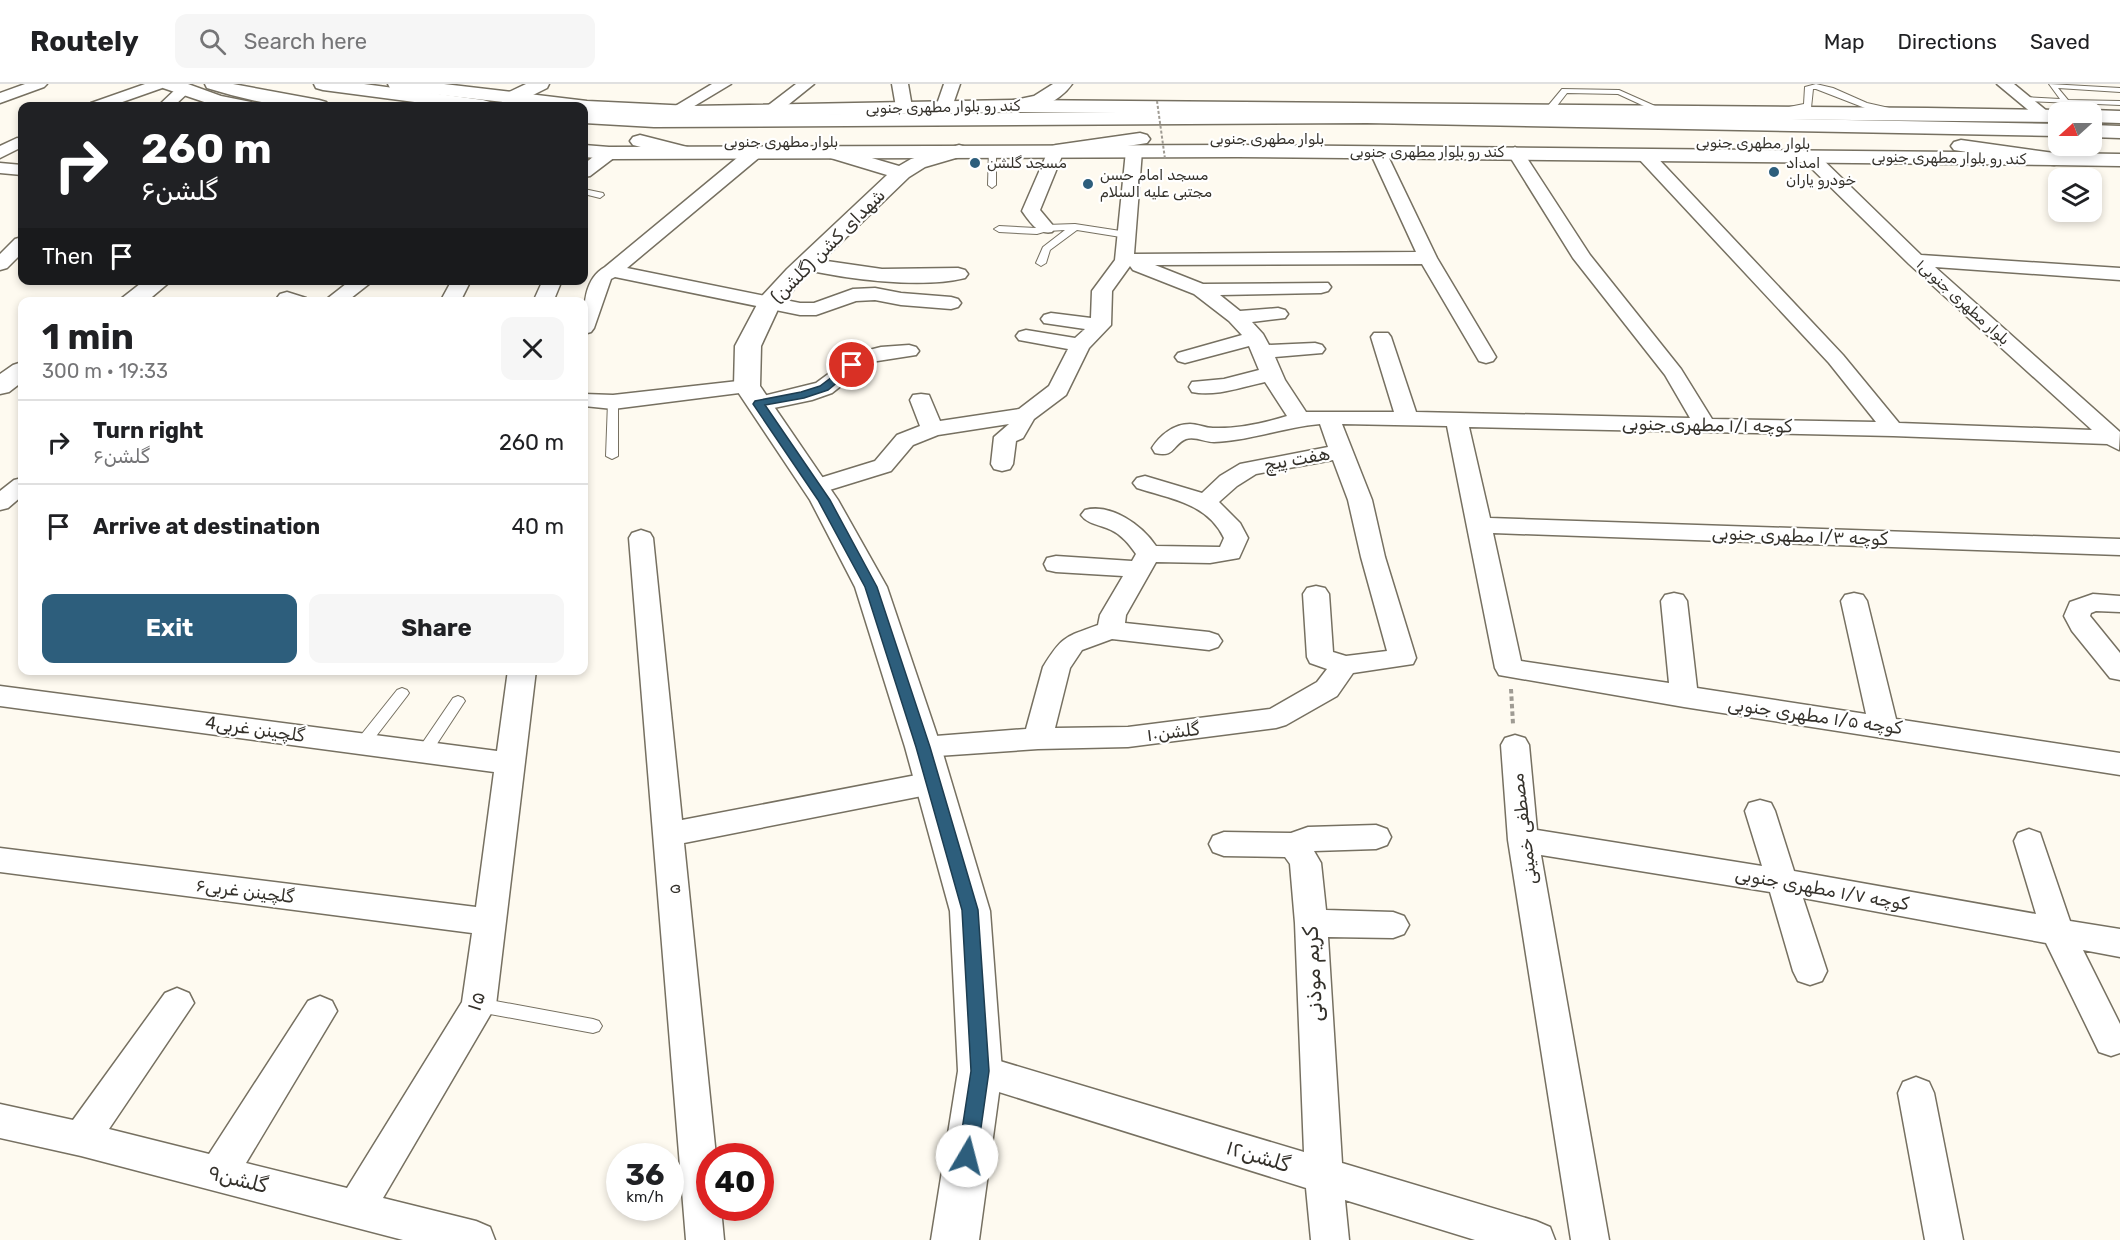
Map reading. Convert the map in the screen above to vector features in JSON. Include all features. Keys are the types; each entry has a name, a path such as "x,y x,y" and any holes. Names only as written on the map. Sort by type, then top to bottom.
{"main road":[{"path":"214,84 240,92 296,102"},
{"path":"323,84 454,102"},
{"name":"کند رو بلوار مطهری جنوبی","path":"397,84 537,102"},
{"path":"510,99 540,84"},
{"path":"1012,106 1050,97 1065,84 1097,106"},
{"path":"176,87 230,102"},
{"name":"کند رو بلوار مطهری جنوبی","path":"588,107 761,113 904,107 1012,106 1660,110 1776,112 1927,121"},
{"path":"1314,108 1366,117"},
{"name":"بلوار مطهری جنوبی","path":"588,117 654,121 761,113 1927,121"},
{"path":"1927,121 1986,116 2048,116"},
{"path":"1927,121 2048,116"},
{"path":"2102,116 2120,117"},
{"name":"بلوار مطهری جنوبی","path":"588,138 640,141 1137,145 1951,145 2048,151"},
{"path":"640,141 684,152"},
{"name":"کند رو بلوار مطهری جنوبی","path":"588,151 1056,151 1137,145 1378,152 1809,156 2048,152"},
{"name":"شهدای کشن (گلشن)","path":"753,395 748,346 769,302 902,173 918,163 959,151"},
{"name":"شهدای کشن (گلشن)","path":"831,152 902,173"},
{"path":"2088,156 2120,160"},
{"path":"136,297 154,285"},
{"path":"0,386 18,373"},
{"path":"753,395 815,487 871,587 923,747 970,910 980,1071 955,1240"}],"street":[{"path":"0,98 39,84"},
{"path":"108,102 160,84"},
{"path":"675,111 723,84"},
{"path":"761,113 806,84"},
{"path":"900,84 904,107"},
{"path":"944,107 952,84"},
{"path":"2005,84 2024,99 2048,111"},
{"path":"167,102 176,87"},
{"path":"0,153 17,143"},
{"path":"1002,464 1005,436 1015,433 1028,424 1058,390 1080,345 1101,324 1102,291 1124,260 1137,145"},
{"path":"1046,228 1031,211 1056,151"},
{"path":"588,319 608,274 755,152"},
{"path":"1378,152 1428,258 1486,357"},
{"path":"1515,152 1581,258 1674,373 1706,426"},
{"path":"588,169 609,153"},
{"path":"1644,154 1836,359 1893,429"},
{"name":"۱بلوار مطهری جنوبی","path":"1809,156 1916,260 2117,441"},
{"path":"0,168 18,170"},
{"path":"0,264 18,247"},
{"path":"1124,260 1428,258"},
{"path":"1124,260 1201,290 1236,317 1259,345 1271,374 1300,419"},
{"path":"1916,260 2120,274"},
{"path":"806,264 886,275 932,277 958,274"},
{"path":"588,266 608,274 800,309 851,314"},
{"path":"340,297 358,285"},
{"path":"1201,290 1321,287"},
{"path":"816,309 853,295 874,294 901,299 951,303"},
{"path":"1236,317 1278,314"},
{"path":"1051,319 1101,324"},
{"path":"1026,336 1080,345"},
{"path":"1380,337 1407,419"},
{"path":"1185,357 1259,345 1315,349"},
{"path":"588,400 613,402 753,395 804,395 824,388 864,357 881,352 909,351"},
{"path":"1200,387 1224,385 1271,374"},
{"path":"921,400 933,429"},
{"path":"1316,594 1320,657 1345,665 1403,658 1373,557 1359,500 1328,417"},
{"name":"کوچه ۱/۱ مطهری جنوبی","path":"1163,448 1176,435 1189,431 1213,435 1271,428 1300,419 1328,417 1893,429 2117,441"},
{"path":"1457,420 1509,668"},
{"path":"815,487 883,466 906,440 933,429 1028,424"},
{"name":"هفت پیچ","path":"1206,502 1218,490 1252,467 1316,459 1341,450"},
{"path":"1056,564 1143,561 1188,554 1213,557 1230,553 1236,538 1231,528 1206,502 1145,483"},
{"path":"0,504 16,487"},
{"path":"1093,515 1128,527 1140,539 1143,561 1113,615 1110,630"},
{"name":"کوچه ۱/۳ مطهری جنوبی","path":"1480,525 2120,548"},
{"path":"1231,528 1259,532"},
{"name":"۵","path":"641,538 705,1240"},
{"path":"1854,600 1883,725"},
{"path":"1674,601 1684,697"},
{"path":"2120,604 2084,604 2079,608 2077,616 2081,625 2120,671"},
{"path":"1038,739 1057,668 1073,644 1110,630 1209,640"},
{"name":"گلشن۱۰","path":"923,747 1038,739 1128,737 1276,718 1327,689 1345,665"},
{"name":"کوچه ۱/۵ مطهری جنوبی","path":"1509,668 2120,764"},
{"name":"۱۵","path":"356,1208 479,1005 521,675"},
{"name":"4گلچینن غربی","path":"0,696 510,763"},
{"name":"مصطفی خمینی","path":"1515,745 1523,840 1590,1240"},
{"path":"669,834 932,783"},
{"path":"1760,811 1810,971"},
{"path":"1224,844 1294,845 1308,839 1376,837"},
{"name":"کوچه ۱/۷ مطهری جنوبی","path":"1523,840 1784,882 2120,943"},
{"path":"2029,841 2057,931 2111,1041"},
{"name":"کریم موذنی","path":"1294,845 1305,863 1311,922 1323,1176 1330,1240"},
{"name":"گلچینن غربی۶","path":"0,860 489,922"},
{"path":"1311,922 1393,924"},
{"path":"81,1138 177,1003"},
{"path":"218,1174 320,1011"},
{"name":"گلشن۱۲","path":"980,1071 1529,1239"},
{"path":"1916,1093 1944,1240"},
{"name":"گلشن۹","path":"0,1121 81,1138 476,1240"}],"lane":[{"path":"1776,112 1808,106 1809,87 1815,85 1826,87 1864,105 1927,121"},
{"path":"2055,102 2052,85 2120,90"},
{"path":"2024,99 2048,111"},
{"path":"2102,107 2120,103"},
{"path":"992,151 992,185"},
{"path":"588,193 600,195"},
{"path":"999,228 1037,231 1046,228 1075,228 1127,235"},
{"path":"1041,263 1046,249 1075,228"},
{"path":"612,456 613,402"},
{"path":"362,744 402,693"},
{"path":"424,752 458,701"},
{"path":"479,1005 593,1026"}],"path":[{"path":"1157,101 1165,159"},
{"path":"1509,668 1515,745"}],"place":[{"name":"مسجد گلشن","path":"975,163"},
{"name":"امداد خودرو یاران","path":"1774,172"},
{"name":"مسجد امام حسن مجتبی علیه السلام","path":"1088,184"}],"route":[{"path":"852,365 824,388 804,395 759,404 824,500 871,587 923,747 970,910 980,1071 967,1156"}]}
